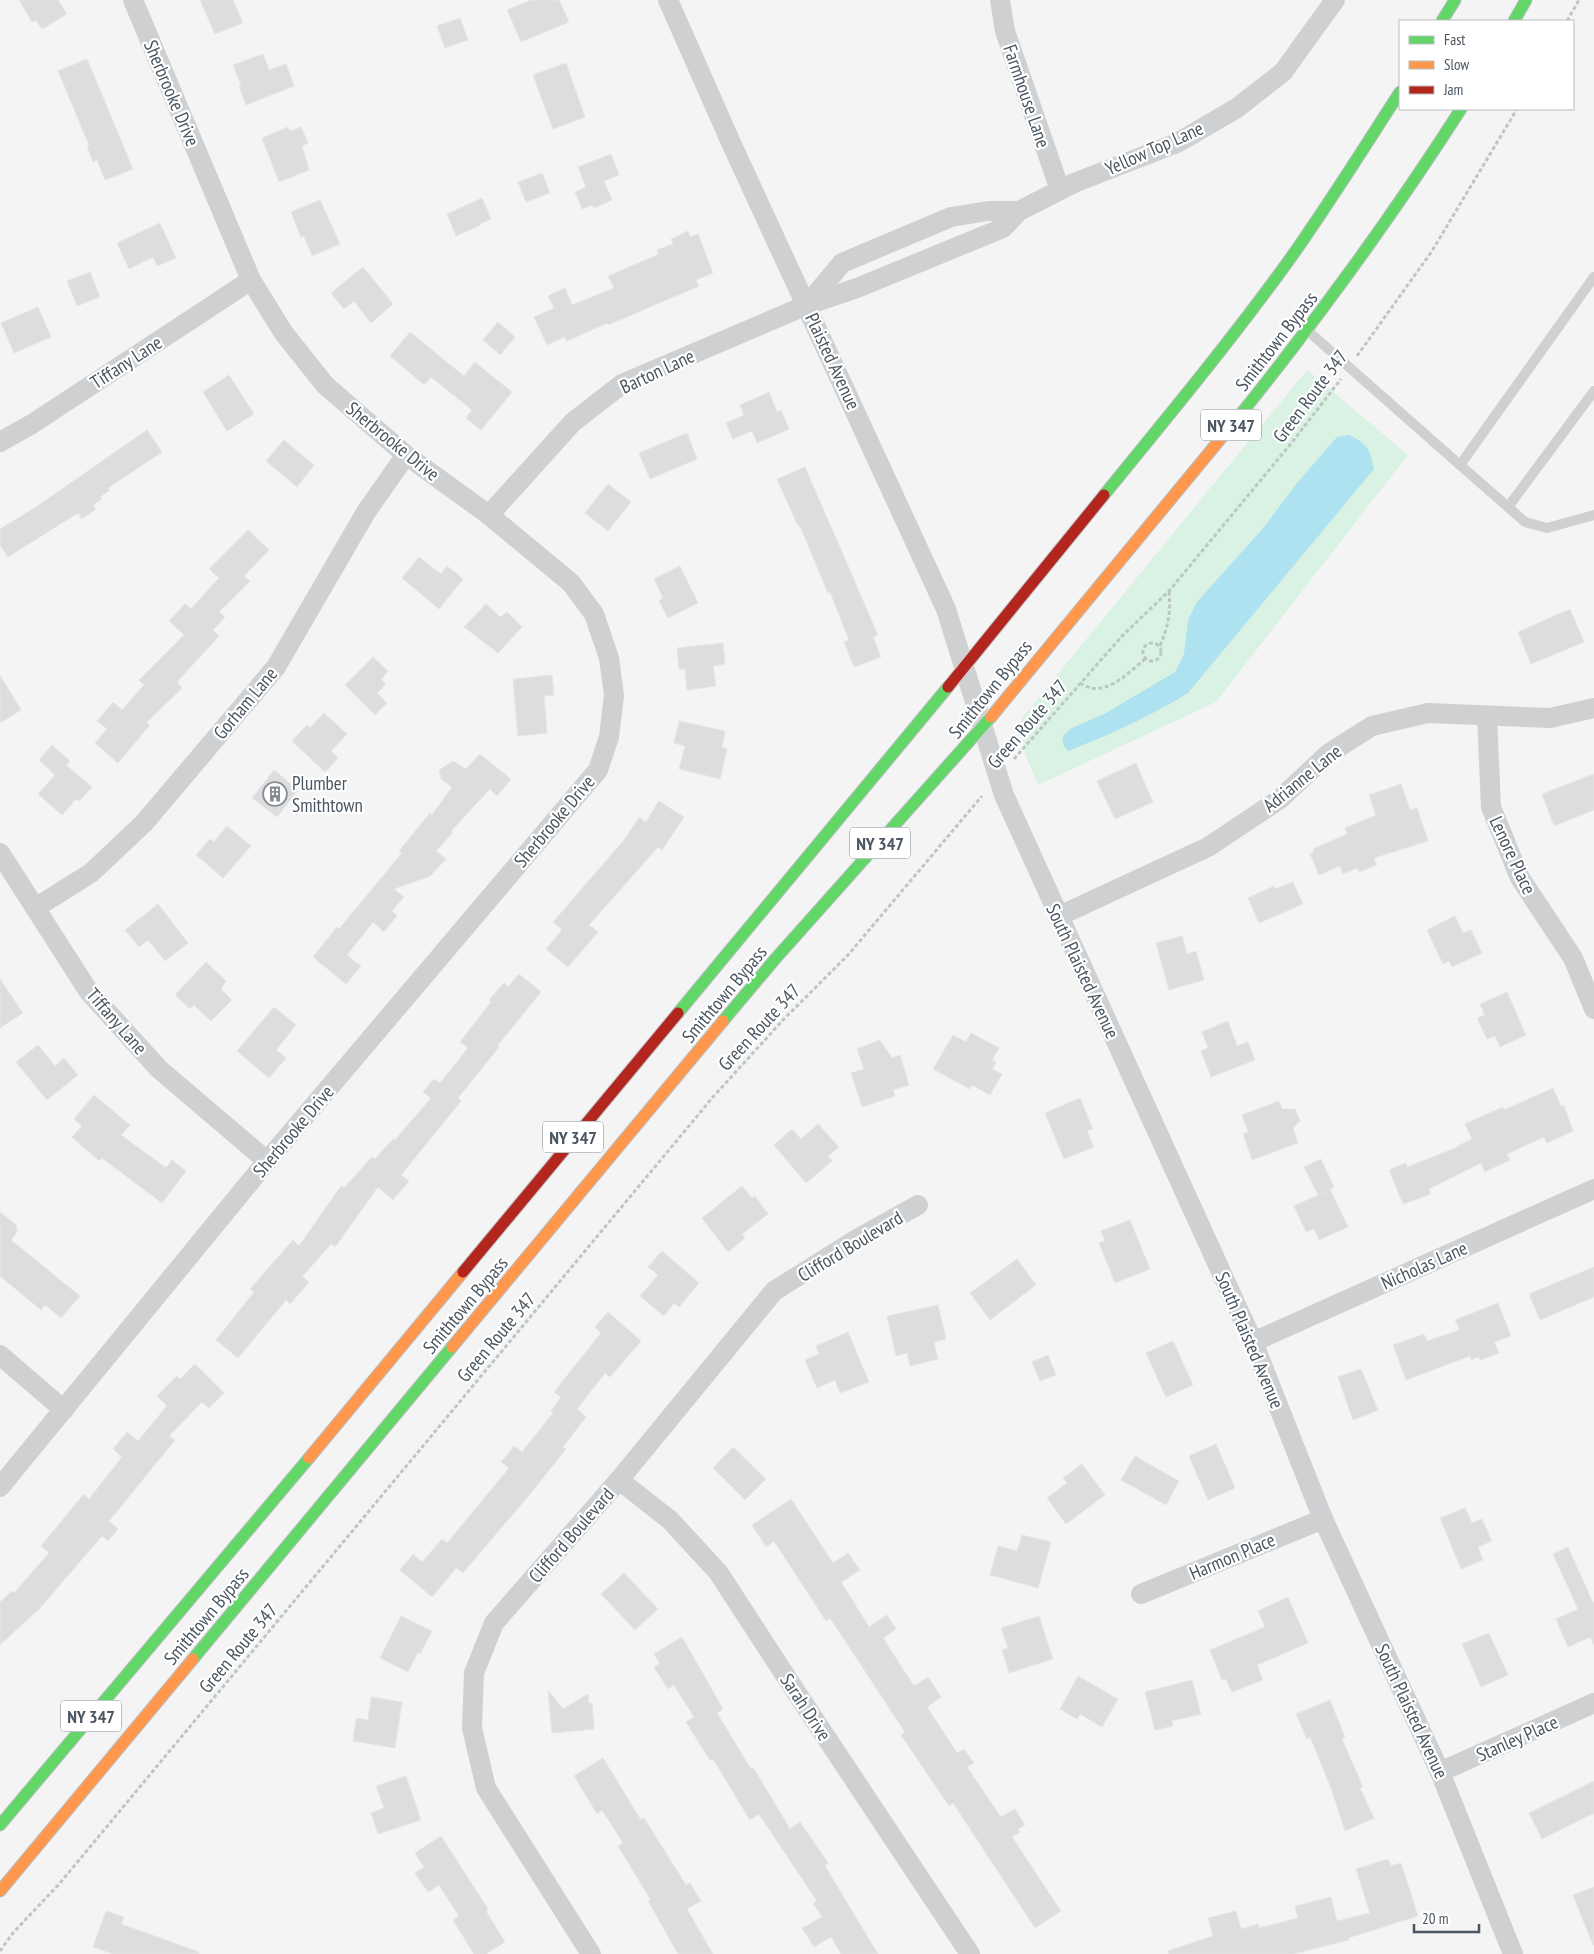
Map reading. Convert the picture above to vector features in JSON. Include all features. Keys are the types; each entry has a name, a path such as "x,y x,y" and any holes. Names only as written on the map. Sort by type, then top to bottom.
{"highway":[{"path":"1443,20 1454,0"},
{"path":"1515,20 1526,0"},
{"name":"Smithtown Bypass","path":"0,1825 317,1447 964,668 1187,392 1286,264 1330,201 1399,94"},
{"name":"Smithtown Bypass","path":"0,1891 776,958 983,727 1018,682 1264,386 1389,220 1460,110"}],"street":[{"name":"Sherbrooke Drive","path":"0,1487 267,1160 598,770 609,737 614,695 609,658 594,614 571,582 489,515 406,455 325,385 283,332 251,280 133,0"},
{"name":"Plaisted Avenue","path":"668,0 732,145 946,610 983,727"},
{"name":"Farmhouse Lane","path":"1000,0 1005,31 1060,190"},
{"name":"Yellow Top Lane","path":"807,305 898,272 1003,228 1019,211 1074,183 1177,143 1237,108 1283,72 1335,0"},
{"name":"Yellow Top Lane","path":"807,305 842,264 887,244 951,217 988,210 1019,211"},
{"path":"887,244 898,272"},
{"name":"Tiffany Lane","path":"0,442 40,418 251,280"},
{"name":"Barton Lane","path":"489,515 573,422 622,384 807,305"},
{"name":"Gorham Lane","path":"35,908 90,873 144,823 276,667 366,512 406,455"},
{"name":"Adrianne Lane","path":"1059,916 1208,847 1280,799 1328,754 1372,726 1428,713 1550,718 1594,708"},
{"name":"Lenore Place","path":"1487,716 1490,807 1520,878 1573,958 1594,1009"},
{"name":"South Plaisted Avenue","path":"983,727 1004,796 1253,1342 1323,1519 1440,1772 1513,1954"},
{"name":"Tiffany Lane","path":"0,853 89,992 159,1069 267,1160"},
{"name":"Nicholas Lane","path":"1253,1342 1594,1189"},
{"name":"Clifford Boulevard","path":"591,1954 486,1788 472,1728 474,1673 494,1623 619,1480 774,1291 857,1239 918,1205"},
{"path":"0,1355 64,1410"},
{"name":"Sarah Drive","path":"619,1480 670,1520 718,1572 970,1954"},
{"name":"Harmon Place","path":"1141,1594 1323,1519"},
{"name":"Stanley Place","path":"1440,1772 1594,1703"}],"lane":[{"path":"1460,465 1594,278"},
{"path":"1307,330 1525,522 1547,528 1590,516 1594,507"},
{"path":"1508,507 1594,391"}],"path":[{"path":"1568,20 1580,0"},
{"name":"Green Route 347","path":"0,1951 13,1933 60,1883 713,1097 783,1020 848,954 1080,683 1123,635 1169,590 1289,446 1349,367 1432,251 1516,110"},
{"path":"1160,646 1151,642 1146,645 1143,650 1146,658 1151,661 1159,658 1160,646 1168,625 1169,590"},
{"path":"1080,683 1092,688 1104,687 1122,678 1146,658"}],"green space":[{"path":"1307,370 1408,455 1216,702 1038,785 1025,754 1021,719"}],"water":[{"path":"1349,435 1360,441 1367,448 1374,469 1188,693 1130,725 1068,751 1064,746 1062,738 1070,729 1106,713 1175,672 1184,654 1188,620 1197,602 1265,526 1297,483 1337,437"}],"building":[{"path":"19,0 58,0 67,14 42,29 36,20 32,22"},
{"path":"200,0 233,0 243,23 215,34"},
{"path":"531,0 559,0 569,22 521,42 507,10"},
{"path":"460,18 468,40 445,48 437,26"},
{"path":"263,54 269,70 286,64 294,86 246,105 233,65"},
{"path":"87,59 133,169 105,180 97,160 93,162 87,146 89,145 58,71"},
{"path":"566,63 585,117 553,129 533,75"},
{"path":"288,127 290,131 301,127 308,143 302,146 309,170 279,182 262,138"},
{"path":"611,154 619,175 604,181 612,200 594,208 593,205 582,209 575,192 586,187 578,167"},
{"path":"542,173 550,193 526,202 518,182"},
{"path":"482,198 491,219 456,236 447,214"},
{"path":"320,200 340,244 312,256 304,236 301,237 291,212"},
{"path":"160,223 176,258 157,266 153,257 129,269 117,243"},
{"path":"688,231 690,237 698,234 713,273 696,280 699,286 567,341 564,337 547,345 534,317 554,308 548,296 565,288 572,305 614,288 608,276 659,254 657,250 673,244 671,239"},
{"path":"363,267 393,304 371,323 354,301 344,309 331,293"},
{"path":"90,272 100,297 77,306 67,281"},
{"path":"38,307 51,337 14,353 1,323"},
{"path":"498,322 515,337 500,355 483,340"},
{"path":"410,332 464,376 475,362 512,392 481,430 466,418 472,410 431,377 424,385 390,356"},
{"path":"229,375 254,414 227,431 203,392"},
{"path":"769,392 777,412 781,410 789,429 757,443 752,431 733,439 726,423 744,415 740,405"},
{"path":"147,430 162,452 108,488 110,490 93,505 96,509 82,519 78,513 8,557 0,545 0,529 36,507"},
{"path":"687,433 697,459 650,479 639,453"},
{"path":"284,440 314,465 297,487 266,461"},
{"path":"805,467 878,635 873,637 881,657 854,667 844,642 849,640 830,592 828,593 800,526 798,526 777,479"},
{"path":"608,484 631,502 608,531 585,513"},
{"path":"248,530 269,550 244,576 250,581 219,612 225,617 213,630 219,636 177,682 182,688 146,723 150,725 118,763 95,743 107,729 97,721 113,702 122,710 144,685 139,680 184,635 169,621 185,604 191,609 219,578 209,569"},
{"path":"419,557 441,574 447,566 463,579 439,609 402,578"},
{"path":"680,566 698,603 668,618 659,601 663,598 654,579"},
{"path":"486,604 500,617 507,612 522,627 498,653 464,627"},
{"path":"1570,609 1584,642 1531,664 1518,632"},
{"path":"723,643 725,664 713,666 716,686 687,690 685,669 679,669 677,648"},
{"path":"373,657 388,671 381,680 386,684 377,693 387,703 375,715 345,685"},
{"path":"0,675 21,710 0,723"},
{"path":"552,675 554,695 544,696 547,733 518,736 513,679"},
{"path":"324,713 347,734 331,751 338,758 325,772 292,741 307,725 310,728"},
{"path":"679,721 725,731 722,747 727,749 720,779 679,769 685,746 674,743"},
{"path":"52,745 70,761 66,765 92,787 79,801 76,799 62,815 38,794 55,775 39,760"},
{"path":"480,754 511,779 497,796 490,789 451,831 453,832 436,851 446,859 430,876 394,889 404,897 392,911 397,916 384,932 373,922 347,955 361,966 346,984 313,957 337,927 339,929 402,853 399,851 430,813 432,815 452,787 441,779 439,770 453,761 466,769"},
{"path":"1136,763 1153,802 1115,819 1097,781"},
{"name":"Plumber Smithtown","path":"274,770 298,790 277,817 252,798"},
{"path":"1594,774 1594,810 1554,826 1542,794"},
{"path":"1401,784 1410,810 1417,808 1428,841 1374,858 1377,865 1359,872 1357,868 1343,874 1340,866 1319,875 1310,854 1314,852 1313,849 1347,834 1345,828 1376,815 1369,795"},
{"path":"659,801 684,817 662,850 658,847 589,925 598,932 568,967 546,949 562,930 553,922 625,839 639,817 646,822"},
{"path":"227,826 251,846 223,878 196,855 210,839 214,842"},
{"path":"1293,882 1303,904 1259,923 1248,898 1274,886 1275,889"},
{"path":"158,904 188,943 165,961 148,940 139,947 125,930"},
{"path":"1455,916 1463,933 1471,930 1482,953 1452,967 1449,961 1443,964 1427,930"},
{"path":"1182,936 1187,954 1196,951 1204,980 1169,990 1156,943"},
{"path":"206,962 226,981 221,989 232,1000 211,1021 194,1005 190,1009 175,995"},
{"path":"519,974 541,992 458,1098 461,1101 401,1175 409,1181 393,1200 378,1187 335,1247 331,1244 302,1277 309,1282 290,1304 286,1300 238,1358 216,1340 254,1292 250,1289 293,1240 299,1246 341,1186 344,1188 372,1157 375,1159 393,1139 395,1140 431,1098 423,1092 434,1079 440,1083 468,1048 460,1042 491,1002 489,1000 504,983 508,987"},
{"path":"0,979 23,1013 0,1028"},
{"path":"1507,992 1526,1035 1500,1047 1495,1036 1487,1039 1477,1018 1485,1015 1480,1004"},
{"path":"274,1007 296,1025 276,1050 286,1058 269,1078 237,1051"},
{"path":"1228,1021 1237,1046 1248,1042 1255,1060 1211,1077 1201,1051 1208,1048 1202,1032"},
{"path":"971,1033 999,1048 992,1060 996,1063 992,1069 1002,1074 990,1095 972,1085 970,1089 933,1069 953,1035 966,1042"},
{"path":"880,1040 892,1058 900,1055 909,1085 893,1090 895,1096 862,1107 851,1073 864,1069 857,1049"},
{"path":"38,1045 55,1066 64,1058 78,1075 47,1100 16,1062"},
{"path":"1553,1088 1561,1106 1564,1106 1573,1131 1547,1143 1544,1137 1507,1154 1510,1160 1485,1172 1481,1163 1429,1189 1431,1194 1403,1204 1389,1170 1406,1163 1407,1167 1458,1147 1472,1139 1465,1124 1503,1107 1504,1110"},
{"path":"94,1095 130,1125 121,1135 166,1168 172,1160 186,1171 162,1203 102,1158 99,1161 72,1137 82,1126 74,1119"},
{"path":"1080,1098 1093,1129 1087,1131 1094,1147 1064,1159 1045,1113"},
{"path":"1279,1101 1282,1109 1295,1109 1300,1121 1293,1128 1298,1143 1252,1160 1243,1134 1248,1132 1242,1115"},
{"path":"818,1124 839,1147 828,1156 832,1161 806,1183 774,1145 792,1129 801,1139"},
{"path":"1321,1159 1334,1187 1330,1189 1348,1227 1319,1240 1314,1229 1306,1232 1294,1206 1318,1195 1304,1167"},
{"path":"742,1186 752,1198 755,1196 768,1214 742,1234 745,1238 728,1252 702,1218"},
{"path":"0,1212 16,1225 17,1232 11,1240 80,1296 61,1318 45,1305 41,1310 0,1276"},
{"path":"1130,1220 1150,1269 1115,1283 1099,1243 1105,1241 1101,1231"},
{"path":"662,1251 699,1283 679,1307 674,1303 664,1316 640,1296 658,1275 648,1267"},
{"path":"1017,1259 1036,1285 990,1320 970,1293"},
{"path":"1594,1267 1594,1297 1540,1320 1529,1294"},
{"path":"1498,1303 1511,1336 1494,1342 1499,1353 1480,1360 1478,1357 1471,1360 1470,1356 1406,1380 1393,1345 1424,1334 1427,1341 1460,1330 1455,1320"},
{"path":"938,1305 946,1339 934,1342 938,1359 910,1366 907,1353 896,1356 887,1316"},
{"path":"608,1312 641,1341 610,1377 605,1373 577,1409 586,1417 563,1447 566,1449 530,1494 463,1573 456,1568 432,1597 400,1570 413,1554 422,1562 442,1539 447,1543 509,1468 501,1462 514,1446 522,1452 553,1413 551,1411 561,1397 554,1392 601,1333 595,1327"},
{"path":"848,1332 869,1382 840,1393 835,1380 817,1388 805,1360 819,1354 816,1346"},
{"path":"1173,1341 1193,1385 1166,1397 1146,1353"},
{"path":"1048,1355 1056,1375 1040,1381 1032,1362"},
{"path":"195,1364 224,1393 209,1408 202,1402 169,1436 175,1440 109,1521 118,1529 108,1541 102,1536 40,1608 0,1645 0,1602 12,1591 14,1593 49,1553 41,1546 84,1494 89,1499 122,1457 113,1449 127,1432 138,1441 167,1406 157,1396 177,1376 180,1379"},
{"path":"1361,1369 1378,1410 1353,1420 1338,1377"},
{"path":"1216,1444 1235,1488 1208,1500 1189,1456"},
{"path":"733,1447 766,1479 745,1500 713,1468"},
{"path":"1135,1456 1179,1481 1166,1505 1121,1480"},
{"path":"1082,1464 1105,1495 1066,1524 1047,1498 1067,1483 1063,1478"},
{"path":"791,1499 833,1563 848,1553 860,1570 841,1582 869,1627 887,1615 896,1629 883,1638 914,1686 928,1677 941,1697 927,1707 957,1753 964,1749 974,1763 967,1767 1001,1817 1015,1809 1025,1825 1018,1829 1020,1832 1012,1837 1061,1911 1035,1928 953,1803 949,1806 901,1735 905,1732 830,1618 826,1621 774,1541 766,1547 752,1525"},
{"path":"1465,1508 1472,1523 1482,1519 1492,1541 1478,1547 1483,1560 1461,1569 1440,1518"},
{"path":"1022,1535 1051,1542 1038,1588 990,1575 998,1546 1017,1551"},
{"path":"1568,1547 1594,1602 1594,1645 1590,1637 1568,1647 1556,1619 1578,1609 1553,1554"},
{"path":"624,1573 658,1609 635,1630 601,1594"},
{"path":"1288,1597 1308,1643 1257,1665 1263,1680 1232,1692 1226,1679 1222,1680 1210,1650 1265,1627 1258,1611"},
{"path":"401,1616 432,1631 408,1672 380,1658"},
{"path":"1039,1616 1053,1659 1009,1673 1002,1650 1008,1648 1001,1628"},
{"path":"1489,1633 1508,1675 1481,1687 1462,1644"},
{"path":"682,1637 723,1709 717,1713 751,1769 753,1767 790,1829 800,1822 828,1863 825,1866 878,1954 841,1954 831,1937 814,1947 802,1928 822,1917 813,1903 817,1901 759,1814 750,1820 713,1759 710,1760 686,1722 694,1717 674,1685 668,1689 654,1667 660,1664 654,1654"},
{"path":"1078,1676 1118,1699 1102,1727 1080,1714 1077,1719 1060,1709"},
{"path":"1192,1680 1201,1714 1172,1721 1173,1726 1155,1730 1145,1692"},
{"path":"548,1690 563,1709 588,1694 589,1703 592,1703 594,1729 552,1733"},
{"path":"371,1697 402,1702 395,1748 353,1741 356,1718 368,1720"},
{"path":"1330,1700 1345,1737 1342,1739 1363,1787 1360,1788 1374,1818 1345,1831 1331,1788 1310,1737 1307,1739 1296,1714"},
{"path":"603,1758 641,1820 644,1818 686,1885 690,1883 701,1901 687,1909 713,1954 678,1954 648,1901 651,1900 618,1846 623,1843 602,1810 597,1814 574,1776"},
{"path":"406,1776 421,1820 378,1834 371,1813 384,1808 376,1786"},
{"path":"1594,1781 1594,1813 1542,1839 1529,1813"},
{"path":"441,1836 488,1909 486,1911 505,1942 486,1954 474,1954 453,1920 459,1916 439,1885 428,1892 415,1873 424,1867 415,1853"},
{"path":"1388,1859 1391,1866 1401,1863 1418,1916 1348,1938 1349,1940 1293,1954 1169,1954 1168,1951 1213,1936 1208,1918 1236,1911 1241,1929 1258,1924 1259,1928 1298,1918 1295,1906 1331,1897 1337,1921 1370,1913 1356,1869"},
{"path":"1594,1887 1594,1945 1593,1945 1573,1895"},
{"path":"106,1911 124,1917 121,1924 199,1952 199,1954 113,1954 93,1947"}],"traffic: fast":[{"path":"1443,20 1455,0"},
{"path":"1515,20 1526,0"},
{"path":"1104,495 1220,352 1265,293 1331,199 1399,94"},
{"path":"1227,431 1289,353 1348,273 1406,192 1460,110"},
{"path":"678,1013 948,687"},
{"path":"723,1021 776,958 991,717"},
{"path":"193,1659 452,1347"},
{"path":"0,1825 309,1458"}],"traffic: slow":[{"path":"991,717 1227,431"},
{"path":"452,1347 723,1021"},
{"path":"309,1458 463,1272"},
{"path":"0,1891 193,1659"}],"traffic: jam":[{"path":"948,687 1104,495"},
{"path":"463,1272 678,1013"}],"place":[{"name":"Plumber Smithtown","path":"275,794"}]}
